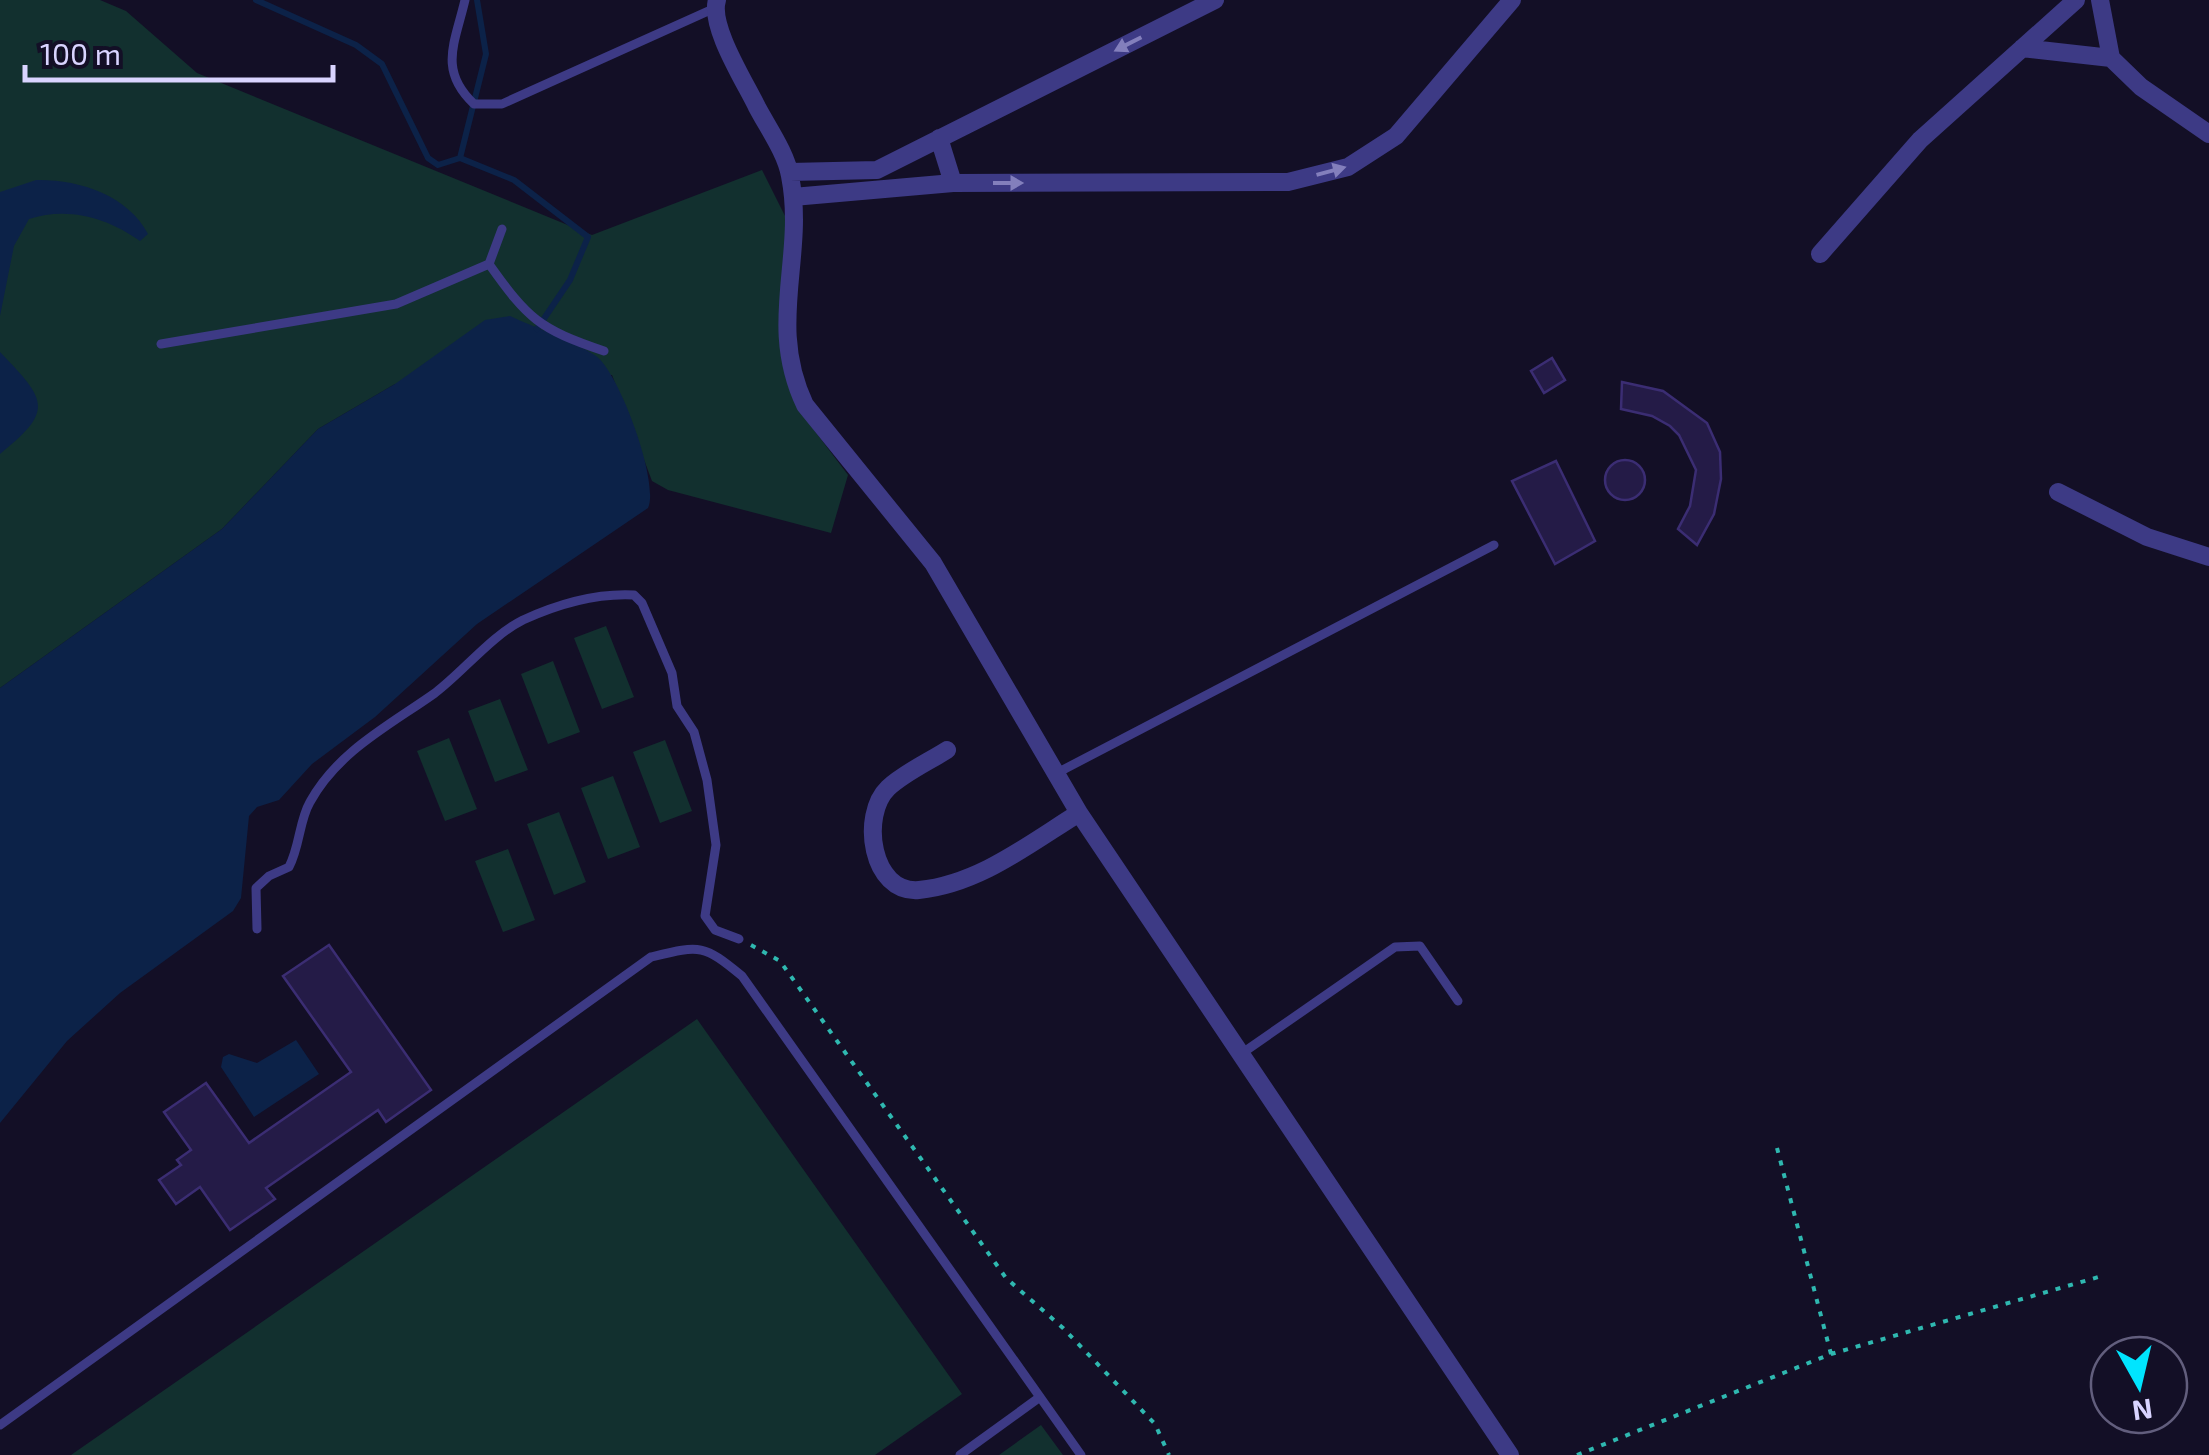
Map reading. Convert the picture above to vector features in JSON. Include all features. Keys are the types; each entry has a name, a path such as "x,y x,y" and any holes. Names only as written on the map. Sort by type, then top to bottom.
{"street":[{"path":"793,197 876,178 939,138 1215,0"},
{"path":"790,172 953,182 1288,182 1348,166 1396,136 1512,0"},
{"path":"1820,254 1920,140 2076,0"},
{"path":"2100,0 2111,58 2140,87 2209,134"},
{"path":"716,4 725,42 790,172 793,197 784,338 794,382 805,405 933,563 1079,813 1510,1455"},
{"path":"2022,48 2111,58"},
{"path":"939,138 953,182"},
{"path":"2058,492 2147,537 2209,557"},
{"path":"947,750 886,790 871,816 877,857 890,881 914,891 962,883 1079,813"}],"lane":[{"path":"465,0 451,59 455,86 474,104 502,104 716,4"},
{"path":"502,229 493,244 489,264 524,314 547,328 604,351"},
{"path":"160,344 396,304 489,264"},
{"path":"1054,774 1494,545"},
{"path":"257,930 256,888 268,876 290,867 309,803 364,738 436,692 520,621 582,598 622,594 634,595 642,603 672,674 678,706 694,732 707,780 716,845 705,916 715,930 739,939"},
{"path":"1239,1055 1395,947 1408,943 1420,946 1458,1002"},
{"path":"0,1424 651,956 683,949 709,949 742,976 1082,1455"},
{"path":"960,1455 1040,1397"}],"path":[{"path":"739,939 780,961 1006,1278 1064,1328 1155,1424 1169,1455"},
{"path":"1777,1148 1831,1354"},
{"path":"1577,1455 1831,1354 2102,1276"}],"green space":[{"path":"0,0 100,0 126,11 197,73 592,235 762,170 788,222 790,388 808,422 848,475 831,533 668,490 652,481 612,375 395,384 318,429 222,529 0,688"},
{"path":"606,626 634,697 602,709 574,638"},
{"path":"553,661 580,732 548,744 521,674"},
{"path":"500,699 528,770 495,782 468,711"},
{"path":"449,738 477,809 445,821 417,751"},
{"path":"665,740 692,811 660,823 633,752"},
{"path":"613,776 640,847 608,859 581,788"},
{"path":"559,812 586,882 554,895 527,824"},
{"path":"508,849 535,920 503,932 475,861"},
{"path":"697,1019 962,1394 875,1455 71,1455"},
{"path":"1041,1425 1063,1455 999,1455"}],"water":[{"path":"36,180 85,186 100,192 128,209 148,234 140,241 115,226 73,214 29,219 14,246 0,316 0,192"},
{"path":"510,316 576,344 605,366 626,405 643,453 650,495 648,508 477,624 375,717 312,764 279,800 257,807 249,816 241,898 233,911 120,993 67,1041 0,1123 0,688 222,529 318,429 395,384 485,320"},
{"path":"0,352 27,382 38,404 30,426 0,454"},
{"path":"296,1040 319,1074 254,1117 221,1067 223,1057 229,1054 257,1063"}],"building":[{"path":"1552,358 1565,380 1544,393 1531,371"},
{"path":"1622,382 1663,391 1707,423 1720,452 1721,479 1714,514 1697,545 1678,529 1690,506 1696,470 1679,435 1670,426 1652,416 1621,409"},
{"path":"1625,460 1639,466 1645,480 1639,494 1625,500 1611,494 1605,480 1611,466"},
{"path":"1556,461 1595,541 1555,564 1512,481"},
{"path":"329,945 431,1090 386,1122 378,1110 266,1188 275,1199 230,1230 200,1187 176,1204 159,1180 181,1165 177,1160 191,1150 164,1112 206,1083 249,1143 351,1072 283,976"}],"waterway":[{"path":"256,0 356,45 382,64 428,158 438,165 460,158"},
{"path":"477,0 486,54 460,158 514,180 588,237 570,280 537,329"}]}
